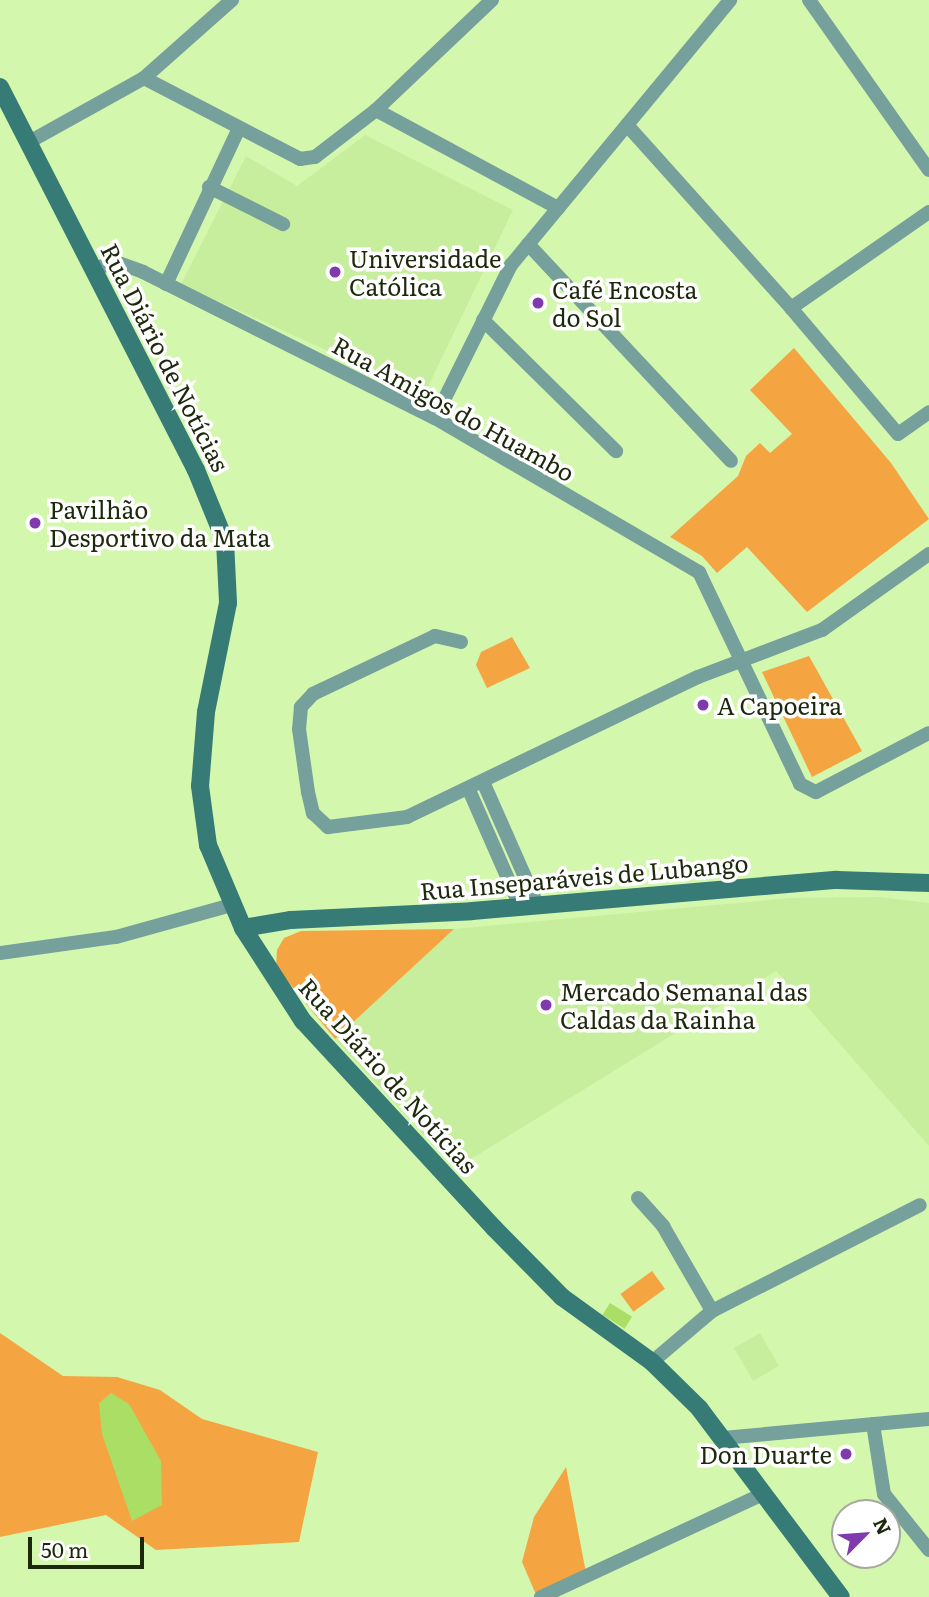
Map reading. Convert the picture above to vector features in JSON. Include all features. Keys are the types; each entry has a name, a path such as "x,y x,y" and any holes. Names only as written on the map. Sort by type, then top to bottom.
{"main road":[{"name":"Rua Diário de Notícias","path":"0,87 196,470 225,541 228,603 206,712 200,786 208,845 231,905 243,928 303,1021 494,1228 562,1297 652,1362 723,1438 841,1597"},
{"name":"Rua Inseparáveis de Lubango","path":"243,928 291,920 528,905 837,880 929,883"}],"street":[{"path":"29,142 144,78 232,0"},
{"path":"144,78 300,159 315,156 376,110 492,0"},
{"path":"435,418 511,265 730,0"},
{"path":"809,0 929,170"},
{"path":"376,110 558,208"},
{"path":"627,125 791,308 898,433 929,412"},
{"path":"166,284 209,187 239,128"},
{"path":"209,187 283,225"},
{"path":"791,308 929,212"},
{"path":"528,244 731,461"},
{"name":"Rua Amigos do Huambo","path":"94,269 116,262 166,284 435,418 699,572 800,784 816,792 929,733"},
{"path":"484,320 616,451"},
{"path":"461,642 435,636 313,694 301,707 299,729 313,813 328,827 407,817 484,784 741,660 822,630 929,554"},
{"path":"484,784 528,905"},
{"path":"469,790 528,905"},
{"path":"0,953 116,937 231,905"},
{"path":"638,1198 663,1226 712,1311"},
{"path":"652,1362 712,1311 920,1205"},
{"path":"723,1438 929,1419"},
{"path":"873,1424 884,1494 929,1550"},
{"path":"541,1597 763,1493"}],"shaded area":[{"name":"Universidade Católica","path":"365,135 513,210 424,395 181,284 246,156 297,186"},
{"path":"794,348 891,463 929,519 807,612 747,547 717,573 702,556 670,537 738,476 746,456 760,443 770,453 792,434 750,390"},
{"path":"512,637 530,668 487,688 476,665 481,652"},
{"path":"809,656 862,751 812,777 762,672"},
{"name":"Mercado Semanal das Caldas da Rainha","path":"879,897 929,903 929,1146 776,971 455,1169 335,1039 454,929 790,898"},
{"path":"454,929 335,1039 276,967 277,950 284,938 301,931"},
{"path":"652,1271 665,1289 633,1312 620,1294"},
{"path":"610,1303 632,1317 625,1329 603,1315"},
{"path":"0,1333 63,1376 117,1377 160,1390 202,1419 318,1452 299,1542 156,1550 106,1515 0,1537"},
{"path":"760,1333 779,1366 753,1381 734,1348"},
{"path":"111,1393 129,1404 161,1461 162,1505 132,1521 102,1434 99,1403"},
{"path":"566,1467 586,1573 537,1597 522,1562 534,1517"}],"place":[{"name":"Universidade Católica","path":"335,272"},
{"name":"Café Encosta do Sol","path":"538,303"},
{"name":"Pavilhão Desportivo da Mata","path":"35,523"},
{"name":"A Capoeira","path":"703,705"},
{"name":"Mercado Semanal das Caldas da Rainha","path":"546,1005"},
{"name":"Don Duarte","path":"846,1454"}]}
